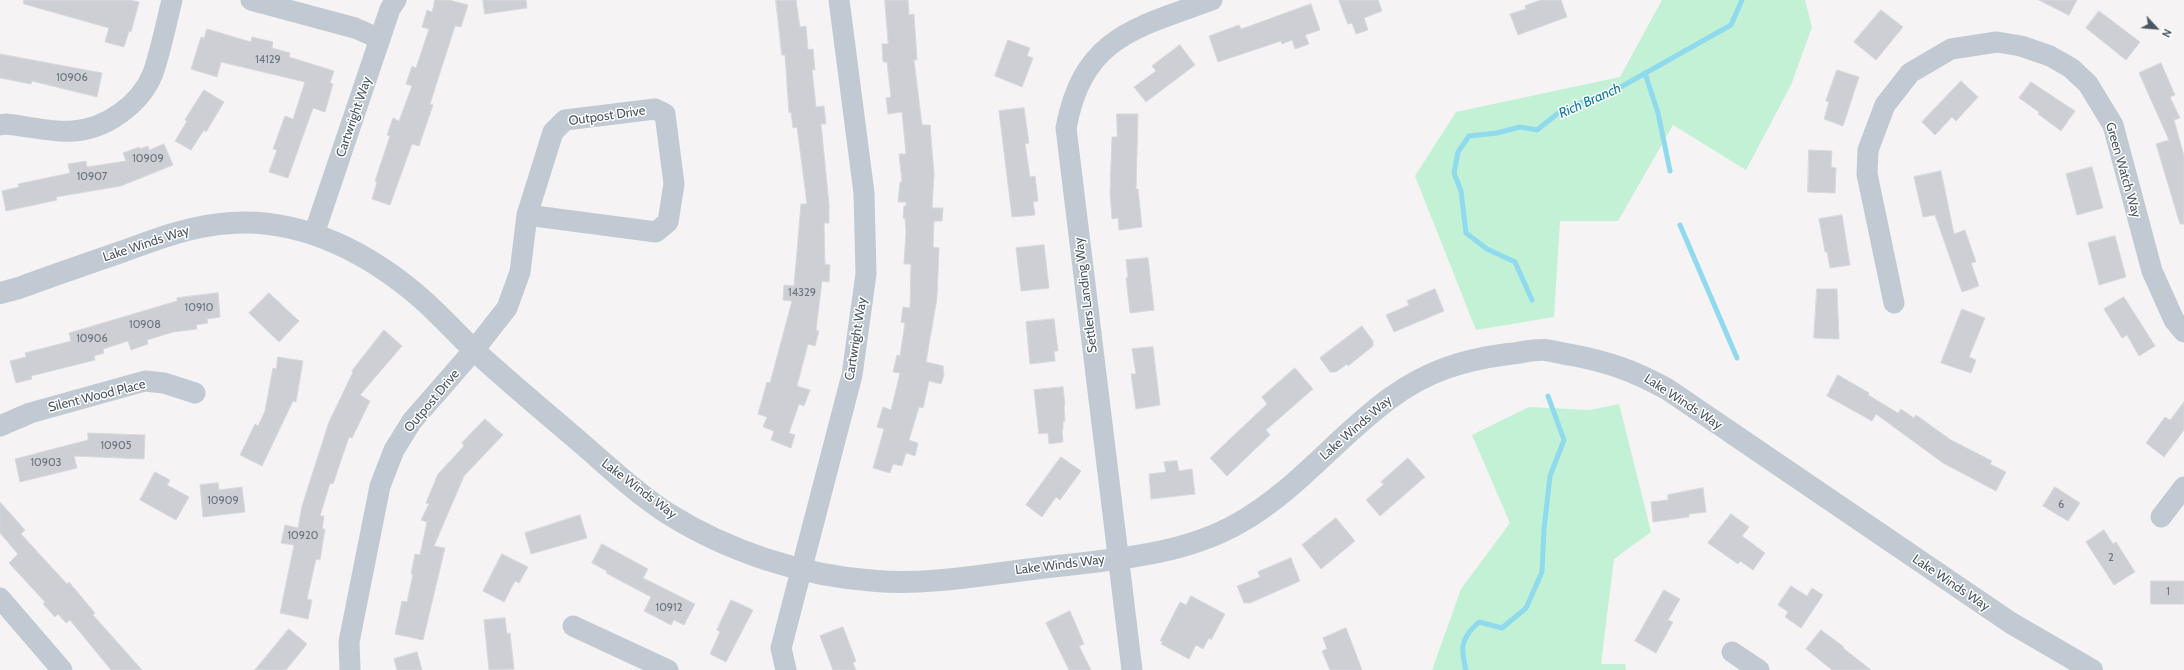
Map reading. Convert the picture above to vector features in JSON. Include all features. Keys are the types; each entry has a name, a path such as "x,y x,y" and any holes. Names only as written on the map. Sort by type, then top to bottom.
{"street":[{"path":"0,125 6,124 72,131 95,127 114,118 142,93 152,74 172,0"},
{"path":"251,0 355,28 380,39"},
{"name":"Cartwright Way","path":"314,234 390,9 396,0"},
{"name":"Cartwright Way","path":"786,670 781,648 800,568 852,375 866,274 864,193 839,0"},
{"name":"Settlers Landing Way","path":"1132,670 1066,128 1070,104 1086,70 1102,51 1138,27 1212,0"},
{"name":"Green Watch Way","path":"1894,303 1867,174 1868,150 1885,105 1910,73 1951,50 1997,42 2021,46 2050,56 2071,68 2088,84 2112,125 2152,271 2174,320 2184,332"},
{"name":"Outpost Drive","path":"350,670 349,642 383,479 394,450 412,421 474,350 507,308 520,272 527,215 553,132 565,120 655,109 665,114 674,184 668,222 656,232 527,215"},
{"name":"Lake Winds Way","path":"0,293 172,234 199,228 230,223 260,223 314,234 347,246 378,266 422,299 474,350 630,485 667,512 727,546 800,568 840,577 879,581 932,581 1118,558 1186,546 1237,525 1267,506 1388,399 1425,376 1472,359 1544,350 1606,362 1637,373 1667,389 2011,623 2092,670"},
{"name":"Silent Wood Place","path":"0,426 30,413 145,381 164,383 195,393"},
{"path":"2161,517 2184,487"},
{"path":"0,598 62,670"},
{"path":"573,626 668,670"},
{"path":"1732,652 1758,670"}],"green space":[{"path":"1662,0 1805,0 1812,27 1791,85 1746,170 1673,125 1618,221 1560,221 1554,317 1476,330 1415,176 1456,112 1620,77"},
{"path":"1619,404 1651,532 1614,559 1601,664 1625,664 1626,670 1432,670 1461,589 1510,523 1472,435 1529,407 1590,410"}],"building":[{"path":"24,0 130,0 139,2 131,32 129,31 124,47 105,42 109,28 24,4"},
{"path":"435,0 449,0 468,5 461,27 455,26 430,104 433,105 419,146 412,144 390,205 372,199 377,182 375,181 390,136 387,135 393,118 399,121 412,86 406,84 412,66 416,68 429,29 422,27 427,10 432,12"},
{"path":"483,0 526,0 527,8 485,14"},
{"path":"776,0 796,0 800,27 806,26 808,50 813,49 815,70 812,70 816,107 824,106 826,124 821,124 829,204 829,223 824,223 825,264 830,265 829,282 822,281 816,330 819,331 815,346 808,344 797,386 810,390 804,406 799,404 789,433 795,435 791,448 771,440 774,431 763,427 767,417 758,414 767,382 770,383 792,301 783,300 784,285 794,286 801,204 807,204 797,127 793,128 791,112 789,113 785,55 782,55"},
{"path":"885,0 908,0 909,15 914,14 917,60 914,60 922,125 930,125 934,174 932,208 943,208 942,221 934,221 933,247 939,248 937,298 926,362 943,366 944,375 941,384 929,381 923,408 919,407 909,440 918,443 915,456 906,453 902,466 893,464 890,473 873,468 884,429 877,427 883,407 891,410 900,373 893,372 897,355 900,356 905,323 901,322 903,307 910,308 911,264 904,264 906,232 905,218 903,218 904,206 906,206 906,202 898,202 900,182 902,182 899,154 906,154 902,112 888,114 886,98 891,97 887,62 883,62 882,44 888,44"},
{"path":"1339,0 1378,0 1382,11 1364,18 1368,30 1356,34 1352,23 1348,24"},
{"path":"1541,0 1561,0 1567,17 1518,35 1510,14 1526,9 1525,6"},
{"path":"2039,0 2077,0 2069,15"},
{"path":"1311,4 1320,30 1305,35 1309,44 1295,49 1292,40 1282,44 1281,41 1218,62 1209,36 1239,25 1241,29"},
{"path":"1881,10 1903,27 1876,60 1854,42"},
{"path":"2099,11 2140,42 2126,60 2086,28"},
{"path":"207,29 251,42 252,37 273,42 272,48 290,53 289,57 334,71 330,83 333,84 325,112 313,108 288,178 269,172 277,150 273,149 285,116 293,119 305,82 221,62 217,77 191,69 201,37 204,38"},
{"path":"1008,40 1030,48 1027,56 1033,58 1022,87 995,76"},
{"path":"1180,45 1195,65 1146,102 1134,87 1156,71 1152,66"},
{"path":"0,54 102,73 97,97 32,81 31,84 0,78"},
{"path":"2161,63 2175,95 2170,97 2180,118 2174,120 2184,156 2184,224 2180,224 2156,144 2169,140 2139,73"},
{"path":"1837,70 1859,77 1843,126 1824,119 1829,102 1826,101"},
{"path":"1961,81 1978,97 1956,121 1952,117 1935,135 1922,122"},
{"path":"2031,82 2075,111 2061,131 2038,114 2039,112 2019,98"},
{"path":"204,90 224,102 206,132 204,130 191,150 175,141 187,121 185,120"},
{"path":"1024,108 1029,143 1025,144 1030,177 1035,176 1038,201 1033,202 1035,215 1012,217 999,111"},
{"path":"1117,114 1138,114 1136,189 1138,189 1142,227 1119,230 1118,218 1112,219 1110,192 1112,137 1117,137"},
{"path":"164,144 173,165 121,186 56,197 57,200 6,211 2,191 19,187 18,184 70,173 68,164 86,161 87,167 126,161 123,153 139,147 140,149 148,146 149,150"},
{"path":"1809,150 1832,151 1831,167 1836,168 1835,193 1808,192"},
{"path":"2092,167 2103,208 2077,215 2066,174"},
{"path":"1941,171 1954,234 1965,230 1976,262 1971,263 1979,286 1962,292 1935,215 1923,217 1914,177"},
{"path":"1842,215 1850,265 1830,268 1827,252 1825,252 1819,219"},
{"path":"2115,236 2126,277 2099,285 2088,243"},
{"path":"1044,245 1049,288 1021,291 1016,248"},
{"path":"1148,258 1154,310 1130,313 1126,278 1128,278 1126,260"},
{"path":"1435,289 1444,311 1394,332 1386,315 1409,305 1407,301"},
{"path":"1817,289 1837,289 1839,339 1814,338"},
{"path":"218,293 220,317 207,319 208,323 196,325 197,329 173,332 147,340 148,344 131,350 128,341 103,349 104,353 94,356 95,360 31,376 32,379 16,383 10,361 26,357 25,353 71,341 69,333 177,301 177,298"},
{"path":"269,293 299,321 279,342 249,313"},
{"path":"2124,297 2155,346 2139,356 2127,335 2122,338 2104,309"},
{"path":"1962,309 1985,318 1969,357 1976,360 1971,373 1941,363"},
{"path":"1054,319 1058,351 1054,351 1055,361 1030,364 1026,322"},
{"path":"1362,326 1373,341 1373,346 1348,366 1347,364 1336,372 1330,372 1320,358"},
{"path":"384,330 402,346 360,395 370,401 352,438 349,437 333,484 330,483 320,516 324,516 322,529 325,529 320,560 316,559 307,599 312,600 308,619 280,613 294,545 281,543 285,525 298,528 302,506 329,422 353,372 352,371"},
{"path":"1153,347 1160,405 1136,409 1131,374 1136,374 1132,349"},
{"path":"278,357 303,361 296,402 293,401 262,466 240,455 255,424 258,426 265,411 273,368 276,369"},
{"path":"1295,368 1313,389 1266,430 1270,435 1227,476 1210,458 1267,404 1262,397"},
{"path":"1838,375 1869,393 1868,395 1898,413 1901,409 1914,418 1916,415 1951,440 1992,461 1990,464 2006,472 1996,491 1943,463 1876,414 1872,421 1827,396"},
{"path":"1063,387 1065,421 1063,421 1062,430 1063,442 1049,444 1048,433 1039,434 1034,390"},
{"path":"2184,402 2184,430 2164,457 2146,443 2165,417 2170,420"},
{"path":"485,419 503,435 464,476 434,546 445,548 423,640 395,634 402,601 407,602 413,574 411,574 415,554 420,555 427,522 421,520 429,504 426,503 438,474 464,446 462,443"},
{"path":"88,433 145,435 144,459 74,456 77,468 20,482 15,459 88,440"},
{"path":"1061,457 1081,471 1060,500 1056,497 1042,517 1026,505"},
{"path":"1408,458 1425,477 1380,516 1366,500 1384,484 1381,482"},
{"path":"1177,461 1179,471 1192,469 1195,494 1151,499 1149,474 1166,472 1164,462"},
{"path":"155,472 170,480 167,485 189,497 176,520 140,500"},
{"path":"218,483 219,490 242,487 245,512 203,517 200,485"},
{"path":"2055,487 2080,503 2068,521 2043,506"},
{"path":"1703,488 1706,512 1689,514 1689,517 1653,522 1651,502 1668,500 1668,495"},
{"path":"0,502 25,530 21,534 67,584 69,582 95,613 93,615 142,670 111,670 70,620 66,623 58,614 55,617 43,604 45,602 9,563 18,554 0,533"},
{"path":"1731,514 1749,527 1742,536 1765,553 1753,570 1740,561 1738,564 1708,543"},
{"path":"580,515 587,538 531,554 525,533"},
{"path":"1336,518 1355,541 1321,569 1302,545"},
{"path":"2104,530 2113,544 2116,542 2135,572 2114,585 2086,542"},
{"path":"602,544 648,569 643,578 695,604 684,625 674,620 671,625 644,611 651,597 606,573 607,571 592,563"},
{"path":"502,554 528,567 519,583 515,581 504,602 483,591"},
{"path":"1291,558 1300,581 1250,603 1244,603 1237,586 1260,577 1258,572"},
{"path":"2151,581 2184,581 2184,604 2151,604"},
{"path":"1791,586 1807,596 1812,588 1823,595 1801,628 1785,617 1788,612 1778,605"},
{"path":"1664,590 1680,599 1668,620 1673,622 1656,653 1635,641"},
{"path":"1191,596 1225,614 1211,640 1209,638 1203,649 1196,645 1189,659 1161,644 1163,642 1160,641 1180,602 1186,605"},
{"path":"731,600 753,610 726,662 710,654 720,632 717,630"},
{"path":"1070,611 1084,644 1079,646 1091,670 1069,670 1046,623"},
{"path":"505,618 507,634 510,633 514,669 489,670 484,620"},
{"path":"843,627 856,661 853,663 856,670 833,670 820,636"},
{"path":"1346,628 1362,670 1330,670 1322,651 1327,649 1323,638"},
{"path":"289,629 307,644 286,670 255,670"},
{"path":"1821,630 1871,670 1832,670 1806,649"},
{"path":"417,652 422,670 397,670 394,659"}],"waterway":[{"name":"Rich Branch","path":"1532,300 1515,262 1487,249 1466,233 1461,191 1454,173 1458,152 1469,136 1497,133 1520,127 1537,130 1557,114 1580,103 1619,88 1731,25 1742,0"},
{"path":"1645,73 1658,113 1670,171"},
{"path":"1680,225 1737,358"},
{"path":"1466,670 1463,655 1465,638 1479,622 1502,628 1526,608 1542,572 1544,529 1550,476 1564,440 1548,396"}]}
